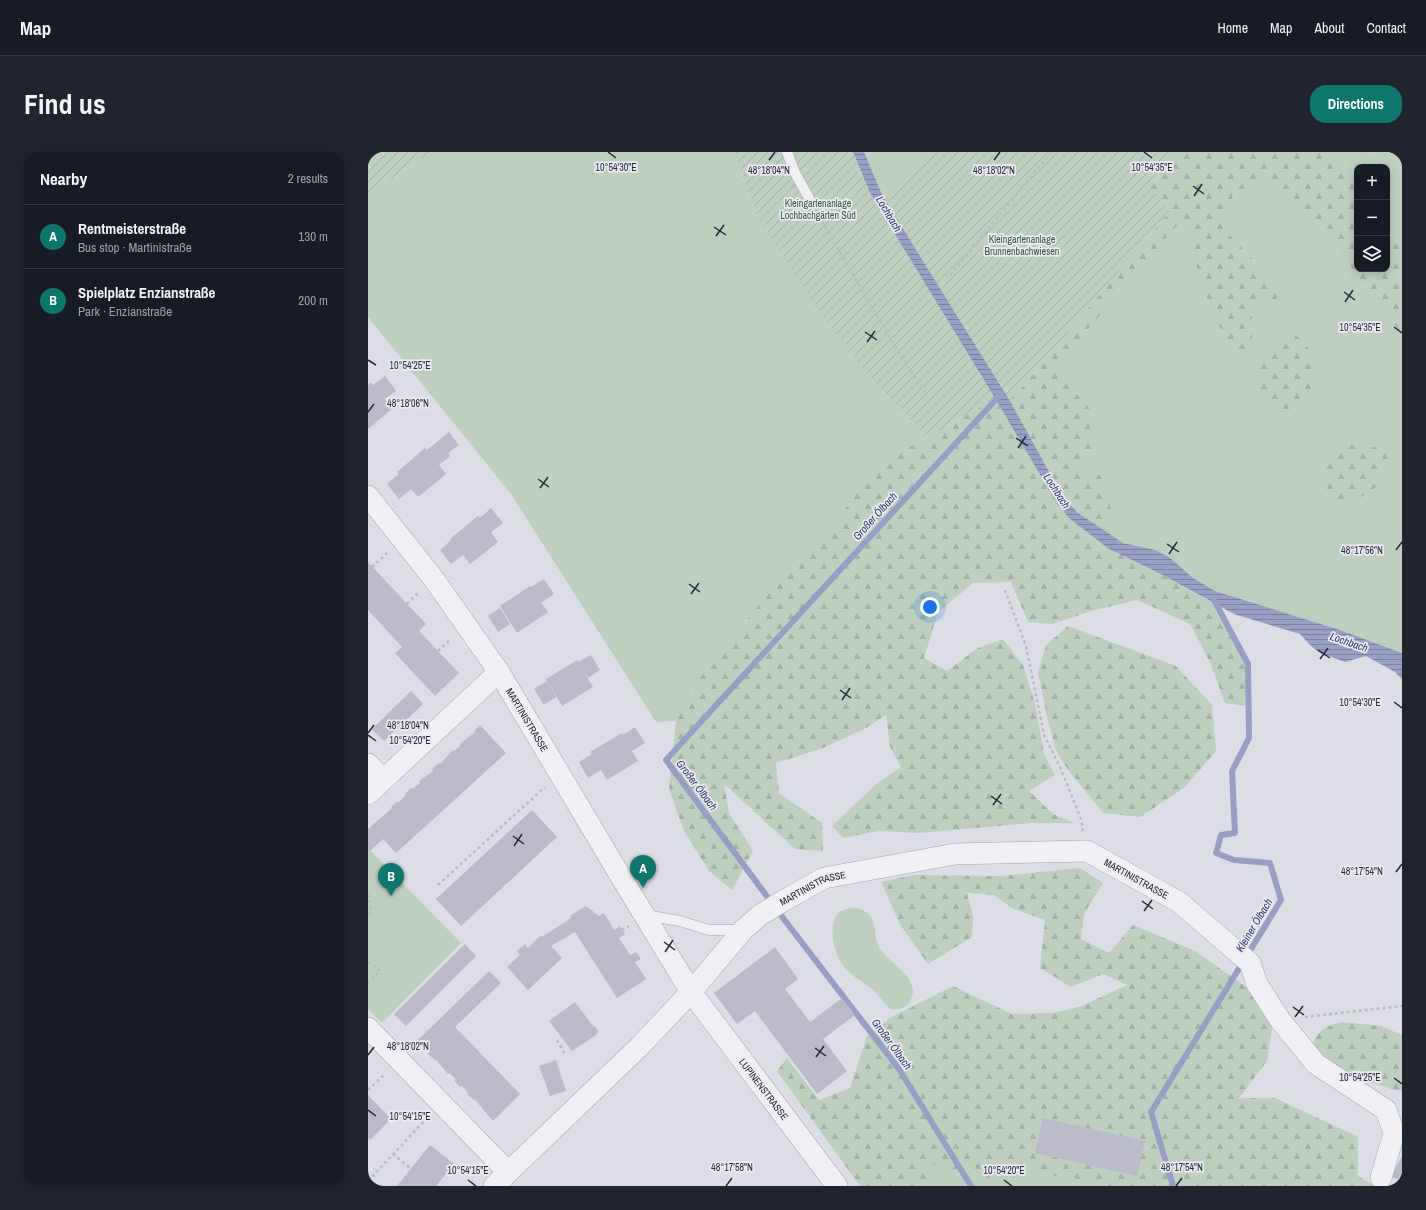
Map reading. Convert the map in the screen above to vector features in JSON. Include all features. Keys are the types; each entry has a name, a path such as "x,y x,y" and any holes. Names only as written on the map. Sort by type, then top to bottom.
{"street":[{"name":"MARTINISTRASSE","path":"368,496 433,578 499,672 691,992 743,930 760,915 824,878 955,854 1087,851 1179,902 1245,959 1257,984 1280,1020 1316,1064 1386,1110 1394,1133 1381,1178"},
{"path":"368,794 499,672"},
{"path":"368,764 383,779"},
{"path":"368,1028 441,1104 501,1179 640,1046 691,992"},
{"name":"LUPINENSTRASSE","path":"691,992 837,1186"}],"lane":[{"path":"787,152 794,173 809,198"},
{"path":"644,914 680,921 709,930 743,930"}],"path":[{"path":"950,276 1051,152"},
{"path":"1137,152 1150,165"},
{"path":"809,198 890,338 924,393"},
{"path":"1005,590 1026,646 1044,735 1060,766 1081,819 1087,851"},
{"path":"438,885 559,773"},
{"path":"368,894 370,900 370,914 368,917"},
{"path":"368,962 380,971 368,983"},
{"path":"1280,1020 1402,1006"},
{"path":"557,1040 565,1054"},
{"path":"368,1180 441,1104"},
{"path":"393,1154 411,1169"}],"green space":[{"path":"368,152 431,152 368,195"},
{"path":"431,152 736,152 736,159 756,213 870,378 927,438 879,462 850,503 813,546 775,585 701,676 676,721 656,722 511,494 368,317 368,195"},
{"name":"Kleingartenanlage Lochbachgärten Süd","path":"736,152 853,152 871,195 995,398 927,438 870,378 813,303 756,213 736,159"},
{"path":"864,152 930,152 887,203"},
{"name":"Kleingartenanlage Brunnenbachwiesen","path":"930,152 1173,152 1148,184 1170,211 1010,401 887,203"},
{"path":"1173,152 1330,152 1354,183 1354,271 1318,224 1267,175 1233,195 1224,229 1269,276 1277,294 1277,305 1264,304 1251,310 1254,331 1249,349 1234,349 1214,318 1195,263 1184,217 1054,369 1090,409 1091,449 1079,463 1081,474 1090,476 1095,471 1104,480 1109,490 1111,514 1095,525 1078,513 1063,497 1010,401 1170,211 1147,184"},
{"path":"1330,152 1402,152 1402,250 1390,233 1390,164 1354,164 1354,183"},
{"path":"1267,175 1318,224 1402,334 1402,653 1337,629 1215,591 1193,578 1169,557 1155,550 1123,543 1095,525 1111,513 1109,490 1104,480 1095,471 1090,476 1081,474 1079,463 1091,449 1054,369 1184,216 1195,263 1214,318 1254,331 1251,310 1264,304 1277,305 1269,276 1224,229 1233,195"},
{"path":"1390,233 1402,250 1402,334 1355,272 1390,272"},
{"path":"1293,331 1313,354 1317,395 1291,414 1266,403 1256,374 1261,355"},
{"path":"995,398 1056,502 1109,549 1161,574 1211,602 1246,664 1247,706 1225,703 1210,662 1190,624 1137,600 1091,611 1052,624 1028,622 1011,582 973,583 938,612 924,658 947,671 978,648 1003,639 1023,665 1035,703 1044,754 1055,775 1029,791 1053,814 1074,823 1032,823 919,833 879,831 843,838 832,826 875,785 901,767 890,747 886,715 866,728 823,748 776,763 779,793 822,823 823,851 795,849 724,784 729,813 753,851 732,890 709,871 684,831 669,789 676,721 701,676 775,585 813,546 850,503 879,462 927,438"},
{"path":"1349,444 1387,449 1388,464 1376,487 1348,506 1322,489 1325,464"},
{"path":"1068,626 1176,666 1212,705 1216,751 1184,788 1140,817 1103,813 1069,771 1057,753 1048,721 1038,672 1046,645"},
{"path":"368,848 461,943 382,1023 368,1009"},
{"path":"1080,868 1103,883 1084,914 1081,939 1109,953 1133,925 1195,951 1245,986 1273,1022 1267,1061 1239,1098 1275,1098 1358,1137 1358,1176 1375,1186 1108,1186 1069,1177 998,1172 985,1180 933,1165 929,1173 932,1186 860,1186 777,1071 787,1058 819,1100 850,1088 867,1036 890,1018 953,986 1012,1014 1053,1013 1082,1006 1127,985 1103,974 1071,987 1040,968 1045,920 1012,908 993,895 967,893 973,917 972,937 928,964 901,926 881,882 914,875 1002,876"},
{"path":"856,908 870,915 873,920 878,945 886,956 908,977 911,983 913,990 912,997 906,1006 901,1009 894,1010 888,1007 875,991 848,971 839,959 833,940 834,920 841,911"},
{"path":"1343,1022 1381,1026 1402,1035 1402,1091 1368,1081 1326,1063 1312,1046 1317,1036 1323,1029"},
{"path":"933,1165 985,1180 998,1172 1069,1177 1108,1186 932,1186 929,1173"}],"water":[{"name":"Lochbach","path":"853,152 864,152 887,203 1010,401 1063,497 1078,513 1123,543 1155,550 1169,557 1193,578 1215,591 1337,629 1402,653 1402,679 1395,672 1366,656 1345,662 1320,653 1300,634 1234,614 1161,574 1109,549 1069,518 1056,502 995,398 871,195"}],"building":[{"path":"385,376 396,391 385,399 392,409 368,429 368,385 371,382 373,385"},
{"path":"449,432 459,445 448,453 450,456 439,465 446,474 418,497 411,489 399,499 387,484 399,474 397,472 425,448 427,450"},
{"path":"491,508 503,523 491,532 498,542 470,564 463,555 451,564 440,550 451,540 450,539 478,516 480,518"},
{"path":"368,562 426,624 419,631 459,673 435,696 395,653 402,647 368,610"},
{"path":"544,579 554,594 541,603 548,612 517,633 500,606 530,586 531,587"},
{"path":"928,598 939,602 934,618 922,614"},
{"path":"500,608 510,624 498,632 488,616"},
{"path":"591,655 600,670 588,678 585,674 593,687 562,706 546,679 577,660 578,662"},
{"path":"547,681 556,697 544,705 534,689"},
{"path":"411,691 423,704 384,741 372,729"},
{"path":"480,725 506,753 396,853 383,839 370,851 368,849 368,829 392,808 391,807 398,801 399,802 411,788 412,789 420,783 419,781 432,772 432,769 439,763 440,764 453,750 454,751 459,747 461,745 460,744 475,732 474,731"},
{"path":"635,727 645,743 632,751 638,761 607,780 601,770 588,778 579,762 592,754 590,752"},
{"path":"532,810 557,837 461,926 436,899"},
{"path":"586,906 599,916 604,913 614,930 620,926 625,934 619,938 630,955 636,952 641,959 635,962 646,979 617,998 575,932 551,946 562,958 528,990 507,967 520,955 517,951 525,944 528,948 541,935 542,937"},
{"path":"465,944 476,956 406,1026 394,1014"},
{"path":"775,947 798,979 785,989 810,1022 842,998 855,1015 823,1039 847,1071 817,1094 755,1011 737,1024 714,993"},
{"path":"489,971 501,983 455,1027 520,1094 493,1121 476,1101 467,1094 468,1093 462,1086 460,1087 454,1080 456,1079 449,1073 448,1074 435,1059 428,1054 430,1052 418,1040"},
{"path":"575,1002 593,1026 596,1027 598,1032 596,1035 572,1051 549,1021"},
{"path":"556,1060 566,1091 550,1096 539,1066"},
{"path":"368,1095 391,1119 370,1140 368,1138"},
{"path":"1043,1118 1145,1141 1137,1176 1035,1153"},
{"path":"430,1145 454,1164 436,1186 397,1186"},
{"path":"1402,1156 1402,1182 1391,1176"}],"waterway":[{"name":"Großer Ölbach","path":"971,1186 899,1069 783,918 666,760 1000,395"},
{"name":"Kleiner Ölbach","path":"1173,1186 1151,1112 1281,900 1270,863 1234,860 1216,853 1221,835 1235,833 1232,771 1249,738 1248,664 1214,600"}],"place":[{"name":"Rentmeisterstraße","path":"643,888"},
{"name":"Spielplatz Enzianstraße","path":"391,896"}]}
